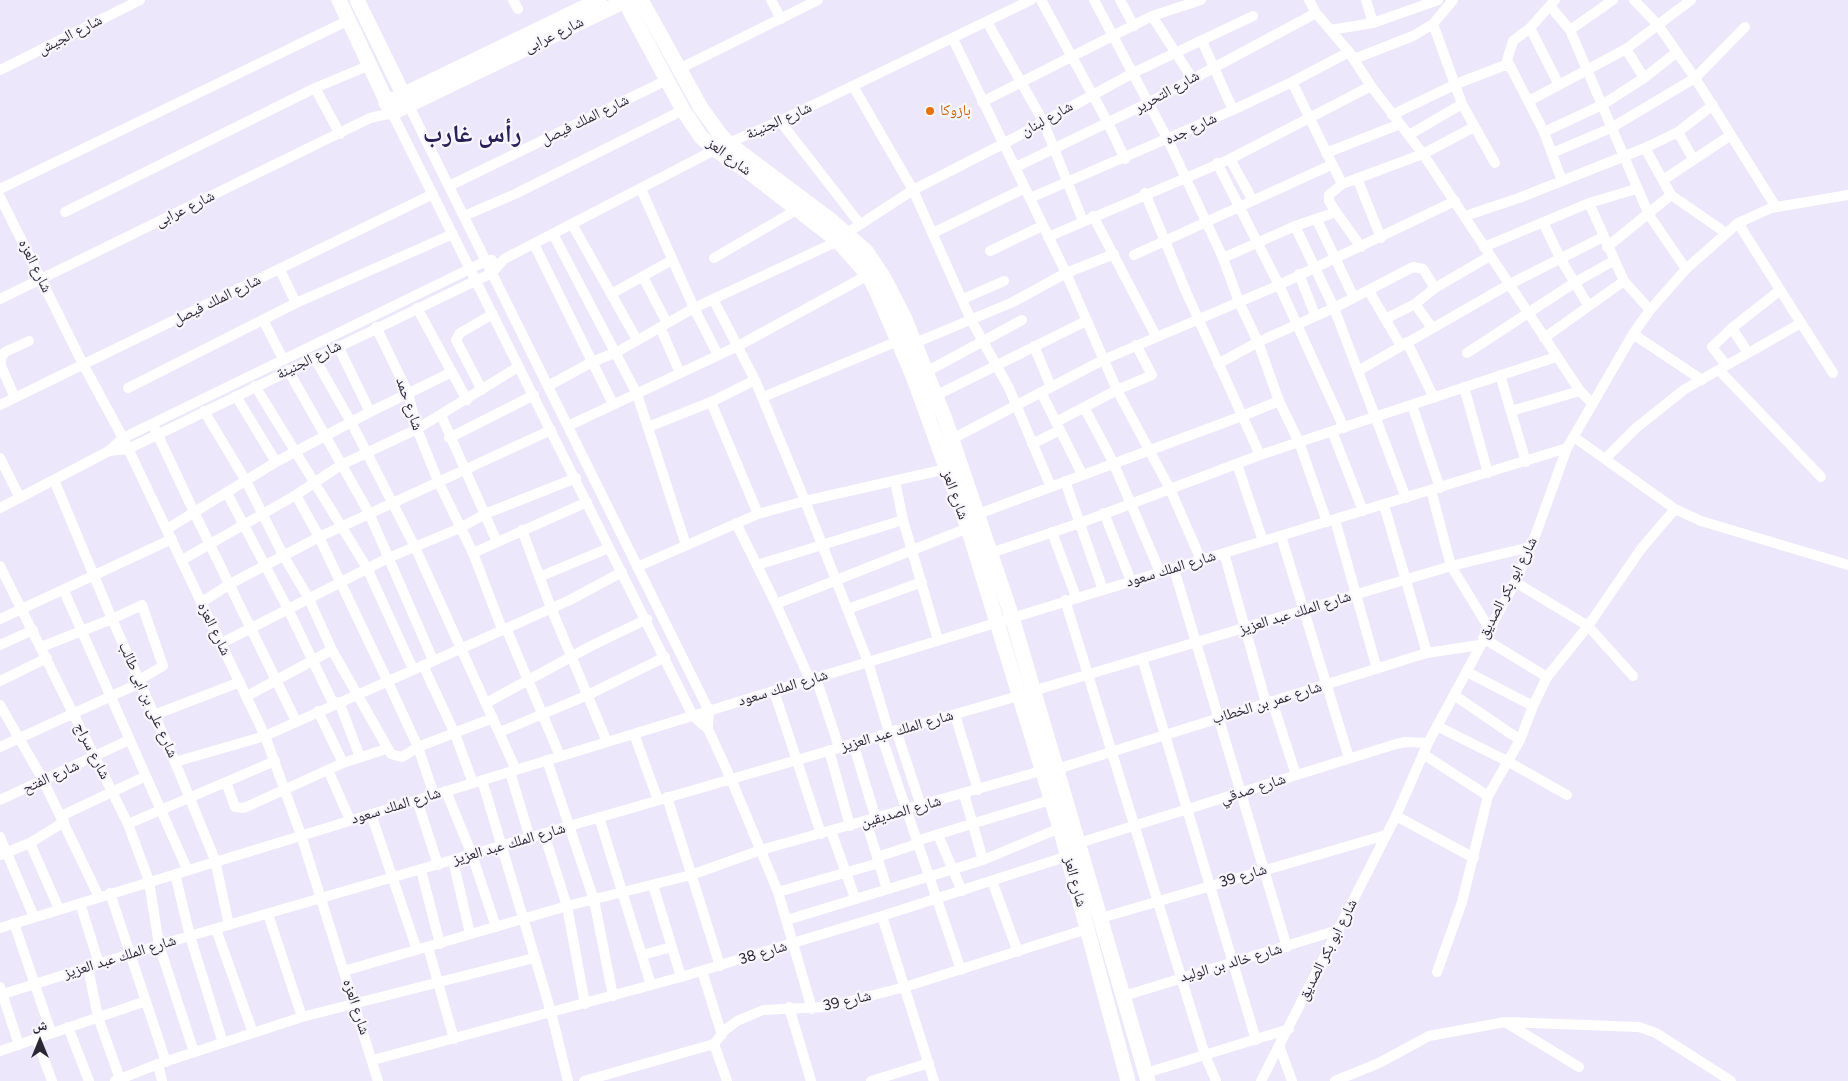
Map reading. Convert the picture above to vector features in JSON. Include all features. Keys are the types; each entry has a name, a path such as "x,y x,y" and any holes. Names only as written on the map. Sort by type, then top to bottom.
{"main road":[{"path":"338,0 389,108"},
{"path":"357,0 406,100"},
{"name":"شارع عرابى","path":"406,100 599,0"},
{"name":"شارع عرابى","path":"389,108 625,0"},
{"name":"شارع العز","path":"625,0 667,80 698,133 723,147 843,237 868,275 913,376 968,528 1060,828 1128,1081"},
{"name":"شارع العز","path":"641,0 723,147 798,209 866,251 878,267 915,342 992,553 1147,1077"}],"street":[{"name":"شارع الجيش","path":"0,70 140,0"},
{"path":"771,0 781,19"},
{"path":"679,69 818,0"},
{"name":"شارع الجنينة","path":"0,508 108,451 123,438 204,411 376,327 476,281 492,273 504,260 723,147 953,39 1031,0"},
{"path":"1041,0 1108,123 1125,159"},
{"path":"1094,0 1168,140 1183,178 1222,258 1239,302 1258,342 1279,401 1299,442 1331,521 1356,595 1377,669"},
{"path":"1120,0 1134,26"},
{"path":"982,102 1152,16 1201,0"},
{"path":"1309,0 1316,13 1351,55 1392,115 1423,154 1556,357 1580,391 1592,403"},
{"path":"1366,0 1373,23"},
{"path":"1330,30 1373,23 1438,0"},
{"name":"شارع جده","path":"1030,198 1168,140 1351,55 1413,36 1433,24 1453,0"},
{"path":"1570,30 1613,0"},
{"path":"1634,0 1658,25 1696,78 1776,207"},
{"path":"1529,101 1558,83 1626,49 1691,0"},
{"path":"1562,181 1544,132 1508,64 1508,54 1513,42 1530,28 1552,3 1570,30 1636,189 1649,215 1686,269"},
{"name":"شارع التحرير","path":"1016,167 1148,104 1192,78 1316,13"},
{"path":"1152,16 1192,78"},
{"name":"شارع لبنان","path":"548,386 592,362 617,352 694,308 843,237 913,190 1005,143 1133,73 1253,16"},
{"path":"0,189 349,20"},
{"path":"987,22 1043,121 1083,222"},
{"path":"1433,24 1462,104 1495,163"},
{"path":"1552,153 1611,128 1696,78 1745,27"},
{"path":"1530,28 1558,83"},
{"path":"953,39 982,102 1005,143 1042,226 1066,273 1117,390 1170,489 1200,560"},
{"path":"1202,40 1233,110"},
{"path":"1626,49 1644,78"},
{"path":"1544,132 1602,105 1644,78 1677,52"},
{"path":"1392,115 1456,84 1508,64"},
{"path":"65,212 315,88 370,65"},
{"name":"شارع الملك فيصل","path":"449,186 667,80"},
{"path":"1292,82 1331,165 1342,184"},
{"path":"853,86 913,190 971,320 1018,406 1051,487"},
{"path":"1048,237 1145,193 1230,158 1371,86"},
{"path":"315,88 340,134"},
{"path":"406,100 709,711 708,729"},
{"path":"1409,135 1462,104"},
{"path":"1465,216 1562,181 1645,148 1678,132 1713,105"},
{"path":"389,108 434,194 469,269 576,478 609,548 647,619 693,716 708,729 778,892 812,1009"},
{"name":"شارع عرابى","path":"0,299 340,134 389,108"},
{"path":"464,216 515,194 684,110"},
{"path":"780,121 860,224"},
{"path":"1326,153 1400,124"},
{"path":"1361,247 1328,201 1328,194 1342,184 1423,154 1474,127"},
{"path":"1678,132 1693,159"},
{"path":"1663,180 1731,135"},
{"path":"1645,148 1671,194 1726,232"},
{"path":"1230,158 1252,200"},
{"path":"1217,163 1298,324 1344,428"},
{"path":"1134,255 1331,165"},
{"path":"1357,178 1381,238"},
{"path":"933,233 1026,188"},
{"path":"641,189 694,308 718,355"},
{"path":"1385,320 1415,304 1487,252 1543,222 1589,203 1636,189"},
{"path":"1145,193 1198,319 1260,455"},
{"name":"شارع الملك فيصل","path":"0,405 434,194"},
{"path":"1607,247 1649,215 1671,194"},
{"name":"شارع ابو بكر الصديق","path":"1261,1081 1280,1048 1396,816 1428,743 1514,582 1530,547 1567,448 1633,334 1650,310 1686,269 1738,223 1776,207 1848,195"},
{"name":"شارع العزه","path":"0,197 4,213 41,279 83,364 123,438 265,736 301,835 373,1060 378,1081"},
{"path":"952,440 1103,360 1279,285 1299,274 1381,238 1455,201"},
{"path":"1589,203 1613,261 1624,280 1650,310"},
{"path":"714,258 798,209"},
{"path":"1222,258 1294,226 1317,220 1336,212"},
{"path":"1093,216 1156,336"},
{"path":"1317,220 1333,259 1354,298"},
{"path":"1543,222 1560,258 1588,305"},
{"path":"1738,223 1779,291 1833,373"},
{"path":"572,224 637,340"},
{"path":"990,251 1042,226"},
{"path":"1294,226 1334,308 1406,498"},
{"path":"128,388 296,303 453,234"},
{"path":"553,234 617,352 637,394 659,467 686,545"},
{"path":"1358,371 1508,285 1602,237"},
{"path":"534,244 613,404"},
{"path":"915,342 1013,302 1066,273 1114,254"},
{"name":"شارع الجنينة","path":"108,451 128,449 155,428 286,358 469,269 486,261 504,260"},
{"path":"611,294 672,260"},
{"path":"1467,354 1574,282 1613,261"},
{"path":"1218,364 1258,342 1334,308 1416,266 1423,268 1435,288"},
{"path":"280,270 296,303"},
{"path":"1299,274 1315,315"},
{"path":"568,426 738,346 868,275"},
{"path":"643,277 664,325 680,373"},
{"path":"1544,338 1624,280"},
{"path":"963,299 1004,281"},
{"path":"1369,291 1385,320 1404,344 1434,398"},
{"path":"1779,291 1732,328 1712,347 1723,367 1820,477"},
{"path":"713,299 755,380 868,662 889,732 905,810 961,970"},
{"path":"1415,304 1432,328"},
{"path":"417,308 467,400"},
{"path":"482,390 456,340 460,333 493,314"},
{"path":"263,320 292,368 325,436 369,513 433,660"},
{"path":"926,372 1022,320"},
{"path":"935,396 1086,321"},
{"path":"1606,458 1657,410 1723,367 1801,323"},
{"name":"شارع حمد","path":"376,327 408,393 417,429 438,481 473,553 560,756"},
{"path":"1732,328 1748,353"},
{"path":"1633,334 1702,380"},
{"path":"762,397 898,341"},
{"path":"15,398 1,366 1,358 6,352 28,342"},
{"path":"1032,444 1084,407 1152,375 1136,345"},
{"path":"338,346 370,412"},
{"path":"1034,346 1051,387"},
{"path":"314,357 351,422 415,547 459,649 500,732 513,771 530,838"},
{"path":"992,553 1080,523 1260,455 1556,357"},
{"path":"182,560 209,542 263,514 366,452 417,429 518,367"},
{"path":"167,529 294,452 452,372"},
{"path":"1500,375 1526,462"},
{"path":"648,426 711,402 755,380"},
{"path":"255,386 367,568 455,734 477,782 501,846 551,1012 568,1081"},
{"path":"1464,387 1488,473"},
{"path":"1511,411 1580,391"},
{"path":"1041,392 1082,474"},
{"path":"450,438 534,395"},
{"path":"236,396 276,462"},
{"path":"978,514 1279,401"},
{"path":"711,402 758,514"},
{"path":"1412,405 1436,489 1451,566 1489,628"},
{"path":"1084,407 1132,503 1160,572"},
{"path":"204,411 246,481 283,555 308,597 332,650 358,694 386,749 393,756 400,757 418,747 493,718"},
{"path":"440,415 497,542"},
{"path":"155,428 296,721"},
{"path":"202,602 230,584 319,537 551,430"},
{"path":"1332,431 1364,511"},
{"path":"1574,438 1606,458 1675,508 1701,521 1848,565"},
{"name":"شارع الملك سعود","path":"0,928 215,860 477,782 1065,600 1174,569 1567,448"},
{"path":"0,458 20,498"},
{"path":"1237,464 1263,541"},
{"path":"637,567 758,514 805,501 946,469"},
{"path":"222,644 288,610 308,597 388,558 460,528 485,514 576,478"},
{"name":"شارع على بن ابى طالب","path":"54,480 215,860 229,925"},
{"path":"895,481 903,520 938,640"},
{"path":"1065,481 1103,590"},
{"path":"227,493 266,565 312,661 336,703 360,757"},
{"path":"296,495 319,537 418,747 434,795"},
{"path":"473,553 588,502"},
{"path":"1384,505 1427,653"},
{"path":"1438,972 1462,902 1488,796 1520,740 1547,677 1588,626 1641,550 1675,508"},
{"path":"1104,514 1131,581"},
{"path":"757,565 903,520"},
{"path":"736,522 813,679 834,749 850,826"},
{"path":"776,604 968,528"},
{"path":"522,530 551,608 607,742"},
{"path":"1052,532 1076,597"},
{"path":"1281,536 1349,758"},
{"path":"0,619 64,591 172,539"},
{"name":"شارع الملك عبد العزيز","path":"1033,691 1451,566 1530,547"},
{"path":"539,577 609,548"},
{"path":"1224,553 1245,629 1296,775"},
{"name":"شارع سراج","path":"0,566 4,586 22,610 33,630 128,824 149,881 160,945 194,1052"},
{"path":"1174,569 1287,947"},
{"path":"175,762 265,736 551,608 622,572"},
{"path":"848,609 922,582"},
{"path":"1514,582 1588,626 1633,676"},
{"path":"64,591 187,869"},
{"path":"1065,600 1205,1055 1216,1081"},
{"path":"0,747 110,696 163,666 142,604 112,620 41,647"},
{"path":"486,702 647,619"},
{"path":"0,645 33,630"},
{"path":"1481,642 1547,677"},
{"name":"شارع عمر بن الخطاب","path":"1057,769 1111,750 1165,735 1427,653 1481,642"},
{"path":"246,696 332,650"},
{"path":"500,732 588,695 665,657"},
{"path":"0,681 47,658"},
{"path":"1142,658 1256,1040"},
{"path":"1467,672 1533,706"},
{"path":"154,715 240,682"},
{"path":"774,691 826,833 846,874 855,898"},
{"path":"1454,695 1520,740"},
{"name":"شارع الملك عبد العزيز","path":"1,992 34,984 190,936 1018,696"},
{"path":"0,705 43,780 99,897"},
{"path":"318,711 343,763"},
{"path":"955,714 978,790"},
{"path":"1438,726 1507,761 1567,795"},
{"path":"889,732 921,806"},
{"path":"634,734 663,799 691,875 720,966"},
{"name":"شارع الفتح","path":"0,800 129,740"},
{"name":"شارع صدقي","path":"1079,843 1349,758 1405,742 1428,743"},
{"path":"853,743 871,820 878,860 888,889"},
{"path":"226,782 234,805 240,809 343,763 386,749"},
{"path":"1423,754 1488,796"},
{"path":"548,760 594,900 613,996"},
{"path":"128,824 275,761"},
{"path":"328,770 350,820"},
{"name":"شارع الصديقين","path":"344,971 567,906 691,875 761,850 1041,771"},
{"path":"4,854 30,843 63,819 112,791 146,776"},
{"path":"446,791 472,855 496,927"},
{"path":"964,794 983,860"},
{"path":"417,800 438,865"},
{"path":"778,892 846,874 917,842 1050,800"},
{"path":"371,814 392,878 438,982 454,1039"},
{"path":"1396,816 1474,858"},
{"path":"599,817 651,985"},
{"path":"787,920 983,860 1060,828"},
{"path":"544,834 567,906 585,1004"},
{"path":"938,835 962,891"},
{"name":"شارع 39","path":"1101,918 1386,835"},
{"path":"0,837 4,854 34,917"},
{"path":"30,843 59,909"},
{"name":"شارع 38","path":"373,1060 720,966 1068,856"},
{"path":"453,860 470,934"},
{"path":"421,870 440,944"},
{"path":"175,874 190,936 223,1043"},
{"path":"992,881 1018,952"},
{"path":"653,885 681,977"},
{"path":"110,893 146,1001 162,1063 162,1081"},
{"path":"80,903 99,964"},
{"path":"268,914 302,1017"},
{"path":"882,916 934,1081"},
{"path":"14,923 51,1032"},
{"path":"216,929 253,1033"},
{"name":"شارع 39","path":"714,1044 737,1021 750,1014 763,1010 812,1009 905,987 1087,929"},
{"name":"شارع خالد بن الوليد","path":"1124,996 1338,930"},
{"path":"642,954 672,947"},
{"path":"88,968 98,1017 118,1080 194,1052 302,1017 534,958"},
{"path":"702,971 722,1035"},
{"path":"1,992 18,1045"},
{"path":"0,1051 146,1001"},
{"path":"790,1008 811,1081"},
{"path":"1505,1022 1579,1067"},
{"path":"1335,1081 1379,1062 1429,1036 1505,1022 1628,1025 1646,1028 1731,1081"},
{"path":"68,1027 88,1081"},
{"path":"1147,1077 1205,1055 1288,1029"},
{"path":"36,1038 52,1081"},
{"path":"584,1081 714,1044 727,1081"},
{"path":"1280,1048 1292,1081"},
{"path":"871,1081 929,1063"}],"place":[{"name":"بازوكا","path":"930,111"}],"district":[{"name":"رأس غارب","path":"472,135"}]}
